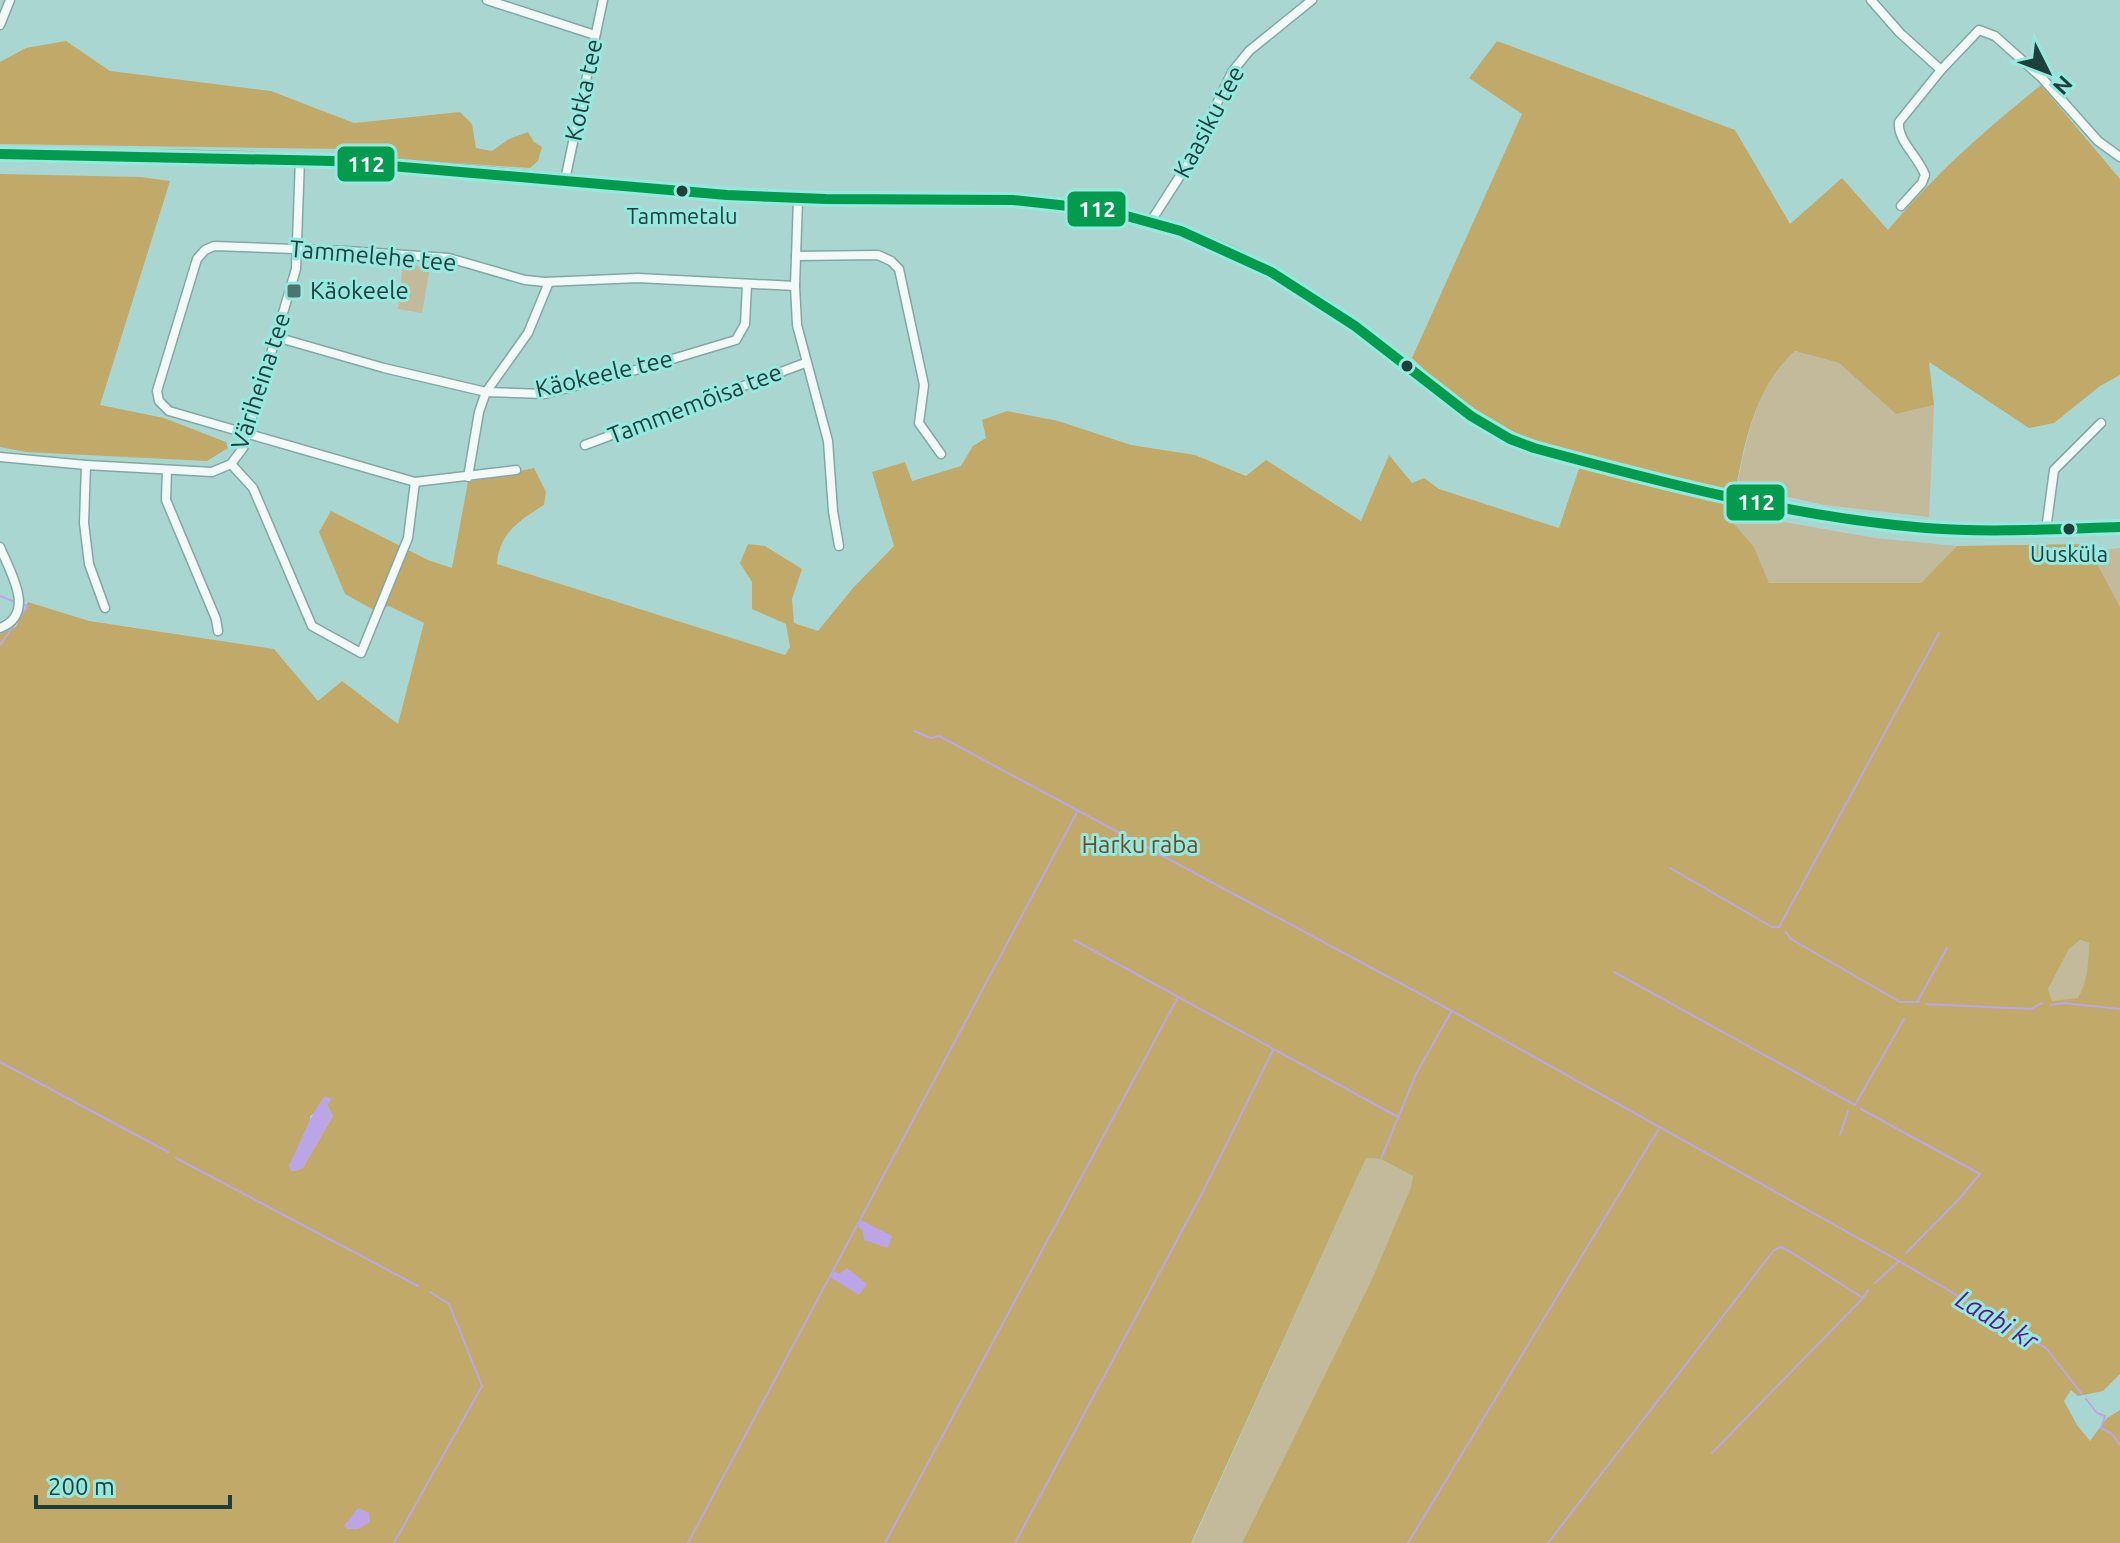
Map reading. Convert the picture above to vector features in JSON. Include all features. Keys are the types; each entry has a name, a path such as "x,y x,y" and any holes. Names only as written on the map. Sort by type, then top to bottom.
{"street":[{"path":"0,25 10,0"},
{"path":"487,0 595,35"},
{"name":"Kotka tee","path":"565,180 603,0"},
{"name":"Kaasiku tee","path":"1151,221 1189,162 1232,72 1249,51 1312,0"},
{"path":"1871,0 1900,33 1941,70"},
{"path":"1901,206 1922,183 1925,175 1898,129 1899,122 1941,70 1979,30 1995,36 2053,88 2098,141 2120,157"},
{"path":"0,154 300,159 401,165 734,196 1016,201 1072,206 1151,221 1227,251 1296,287 1384,348 1468,416 1505,438 1577,459 1754,502 1843,518 1969,530 2120,527"},
{"name":"Väriheina tee","path":"0,457 212,472 231,464 241,453 248,433 291,290 298,249 300,159"},
{"path":"798,199 797,325 828,441 839,546"},
{"name":"Tammelehe tee","path":"248,433 169,411 159,401 157,391 197,259 214,246 449,258 525,280 549,282 638,278 795,286"},
{"path":"796,256 878,255 899,269 924,385 919,423 941,454"},
{"path":"468,477 479,412 486,392 528,333 549,282"},
{"name":"Käokeele tee","path":"276,337 384,368 486,392 544,394 736,340 745,324 747,285"},
{"name":"Tammemõisa tee","path":"585,445 805,363"},
{"path":"2046,530 2054,470 2101,423"},
{"path":"248,433 415,482 516,470"},
{"path":"231,464 253,488 312,626 361,653 408,538 415,482"},
{"path":"86,465 86,543 89,564 105,608"},
{"path":"167,470 166,500 216,619 218,631"},
{"path":"0,547 19,603 12,622 0,628"}],"shaded area":[{"path":"403,265 430,267 422,313 398,309"},
{"path":"1795,351 1839,363 1896,414 1934,405 1929,517 1825,505 1737,486 1749,431 1762,396"},
{"path":"1744,515 1875,538 1957,546 1921,583 1769,583 1754,547 1730,519"},
{"path":"2120,548 2120,607 2091,551"},
{"path":"2080,940 2089,943 2087,972 2078,999 2052,1001 2048,989 2069,949"},
{"path":"325,1096 332,1099 327,1105 333,1116 302,1169 292,1172 289,1166"},
{"path":"1366,1158 1381,1159 1413,1176 1372,1279 1242,1543 1192,1543"},
{"path":"861,1220 892,1236 888,1248 864,1240 863,1231 858,1227"},
{"path":"847,1268 867,1284 859,1295 830,1277 834,1271 839,1274"},
{"path":"358,1508 369,1513 370,1522 358,1529 347,1529 344,1526"}],"green space":[{"path":"66,41 110,71 271,91 354,123 460,112 472,124 476,148 492,151 509,139 528,132 534,142 542,147 538,161 530,168 398,159 345,149 0,144 0,62 26,48"},
{"name":"Harku raba","path":"1497,41 1735,130 1790,224 1842,178 1888,230 1961,153 2041,85 2120,179 2120,375 2100,386 2054,423 2029,428 1929,362 1934,405 1896,414 1839,363 1795,351 1779,368 1757,407 1743,451 1730,519 1754,547 1769,583 1921,583 1957,546 2087,544 2120,607 2120,1374 2103,1391 2078,1396 2071,1390 2064,1401 2090,1441 2107,1418 2120,1410 2120,1543 1242,1543 1372,1279 1411,1187 1413,1176 1381,1159 1366,1158 1191,1543 0,1543 0,634 16,627 28,602 89,621 274,649 318,701 342,681 398,724 424,623 389,606 374,610 345,594 319,532 331,511 428,560 452,568 468,482 534,468 546,492 544,505 512,528 502,544 497,564 785,655 790,647 786,624 752,609 752,582 740,563 748,544 765,546 802,569 792,599 794,623 818,631 853,588 894,546 872,472 905,462 912,481 961,466 973,446 986,438 982,420 1007,411 1058,421 1131,445 1195,455 1246,476 1266,460 1361,521 1389,455 1412,483 1424,478 1439,489 1559,528 1583,457 1520,436 1483,419 1412,358 1522,114 1469,78","holes":["2080,940 2089,943 2087,972 2081,992 2078,998 2052,1001 2048,989 2069,949","327,1105 333,1116 302,1169 289,1166 310,1125 310,1116"]},
{"path":"0,174 141,177 170,181 100,405 164,418 226,442 228,448 207,461 26,452 0,447"}],"waterway":[{"path":"0,596 15,602"},
{"path":"0,645 28,606 21,604"},
{"path":"1670,868 1772,927 1779,927 1939,633"},
{"path":"914,731 931,738 939,736 1452,1011 1899,1261 2046,1348 2082,1394"},
{"path":"688,1543 1078,810"},
{"path":"1786,932 1791,939 1900,1002 1919,1002"},
{"path":"1074,940 1398,1117"},
{"path":"1917,1002 1947,948"},
{"path":"1614,972 1855,1105 1904,1019"},
{"path":"885,1543 1178,997"},
{"path":"1926,1004 2031,1009 2042,1003"},
{"path":"2051,1005 2064,1003 2120,1009"},
{"path":"1381,1159 1416,1074 1451,1012"},
{"path":"1015,1543 1200,1197 1273,1050"},
{"path":"0,1062 168,1152"},
{"path":"1861,1109 1980,1174 1906,1253"},
{"path":"1840,1135 1848,1111"},
{"path":"1408,1543 1658,1130"},
{"path":"176,1158 418,1286"},
{"path":"1548,1543 1774,1250 1781,1247 1789,1251 1863,1298 1868,1290"},
{"path":"1875,1283 1898,1262"},
{"path":"394,1543 482,1386 449,1304 430,1292"},
{"path":"1712,1453 1862,1299"},
{"name":"Laabi kr","path":"2086,1399 2097,1413 2105,1416 2101,1428 2112,1434 2120,1445"}],"transit line":[{"name":"112","path":"0,154 333,161 727,195 1013,200 1105,210 1181,231 1271,272 1355,326 1471,416 1510,439 1534,448 1728,497 1876,523 1974,530 2120,527"}],"place":[{"name":"Tammetalu","path":"682,191"},
{"name":"Käokeele","path":"294,291"},
{"name":"Uusküla","path":"2069,529"}]}
